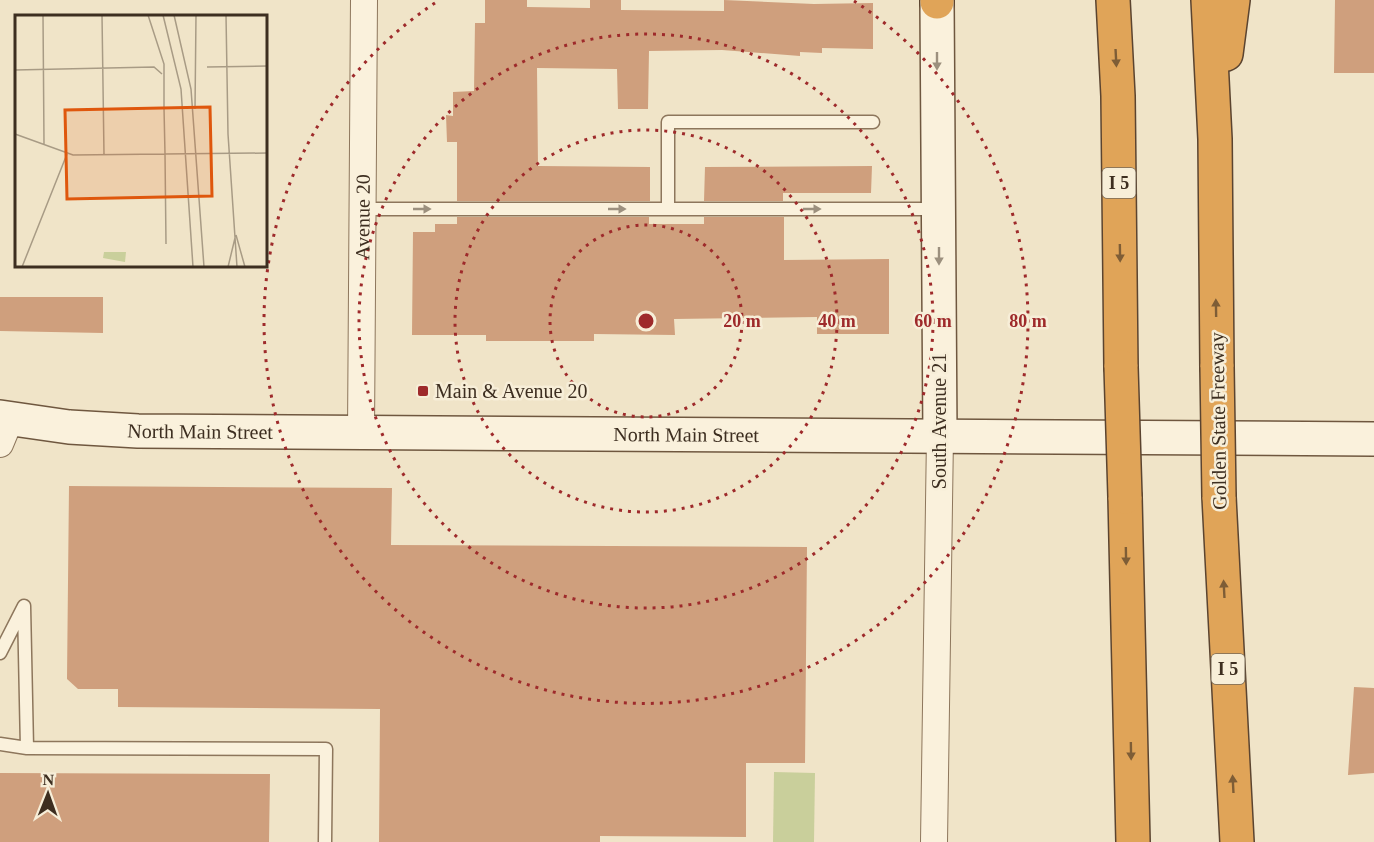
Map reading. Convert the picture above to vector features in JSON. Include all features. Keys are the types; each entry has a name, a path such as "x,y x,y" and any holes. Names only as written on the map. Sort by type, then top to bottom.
{"highway":[{"name":"I 5","path":"1113,0 1118,96 1121,367 1133,842"},
{"name":"Golden State Freeway","path":"1208,0 1215,139 1219,497 1237,842"},
{"path":"1215,139 1233,0"}],"main road":[{"name":"South Avenue 21","path":"937,1 940,436"},
{"name":"North Main Street","path":"3,427 361,433 1374,439"}],"street":[{"name":"Avenue 20","path":"361,433 364,0"},
{"name":"South Avenue 21","path":"933,842 940,436"}],"lane":[{"path":"668,209 668,122 873,122"},
{"path":"363,209 938,209"},
{"path":"0,653 24,606 27,748"},
{"path":"0,744 27,748 326,749 325,842"}],"green space":[{"path":"774,772 815,773 814,842 773,842"}],"building":[{"path":"485,0 527,0 527,7 590,8 590,0 621,0 621,10 724,11 724,0 814,4 873,3 873,49 822,48 822,53 800,52 800,56 722,50 649,51 648,109 618,109 617,69 537,68 538,166 650,167 650,201 457,201 457,142 447,142 446,115 453,116 453,92 474,91 475,23 485,23"},
{"path":"1335,0 1374,0 1374,73 1334,73"},
{"path":"872,166 871,193 783,193 783,201 704,201 705,167"},
{"path":"457,217 649,217 649,224 704,224 704,217 784,217 784,260 889,259 889,334 817,334 817,317 674,319 675,335 594,334 594,341 486,341 486,335 412,335 413,232 435,232 435,224 457,224"},
{"path":"0,297 103,297 103,333 0,331"},
{"path":"69,486 392,488 391,545 807,547 805,763 746,763 746,837 600,836 600,842 379,842 380,709 118,707 118,689 78,689 67,679"},
{"path":"1354,687 1374,688 1374,773 1348,775"},
{"path":"0,773 270,774 269,842 0,842"}],"place":[{"name":"Main & Avenue 20","path":"423,391"}]}
